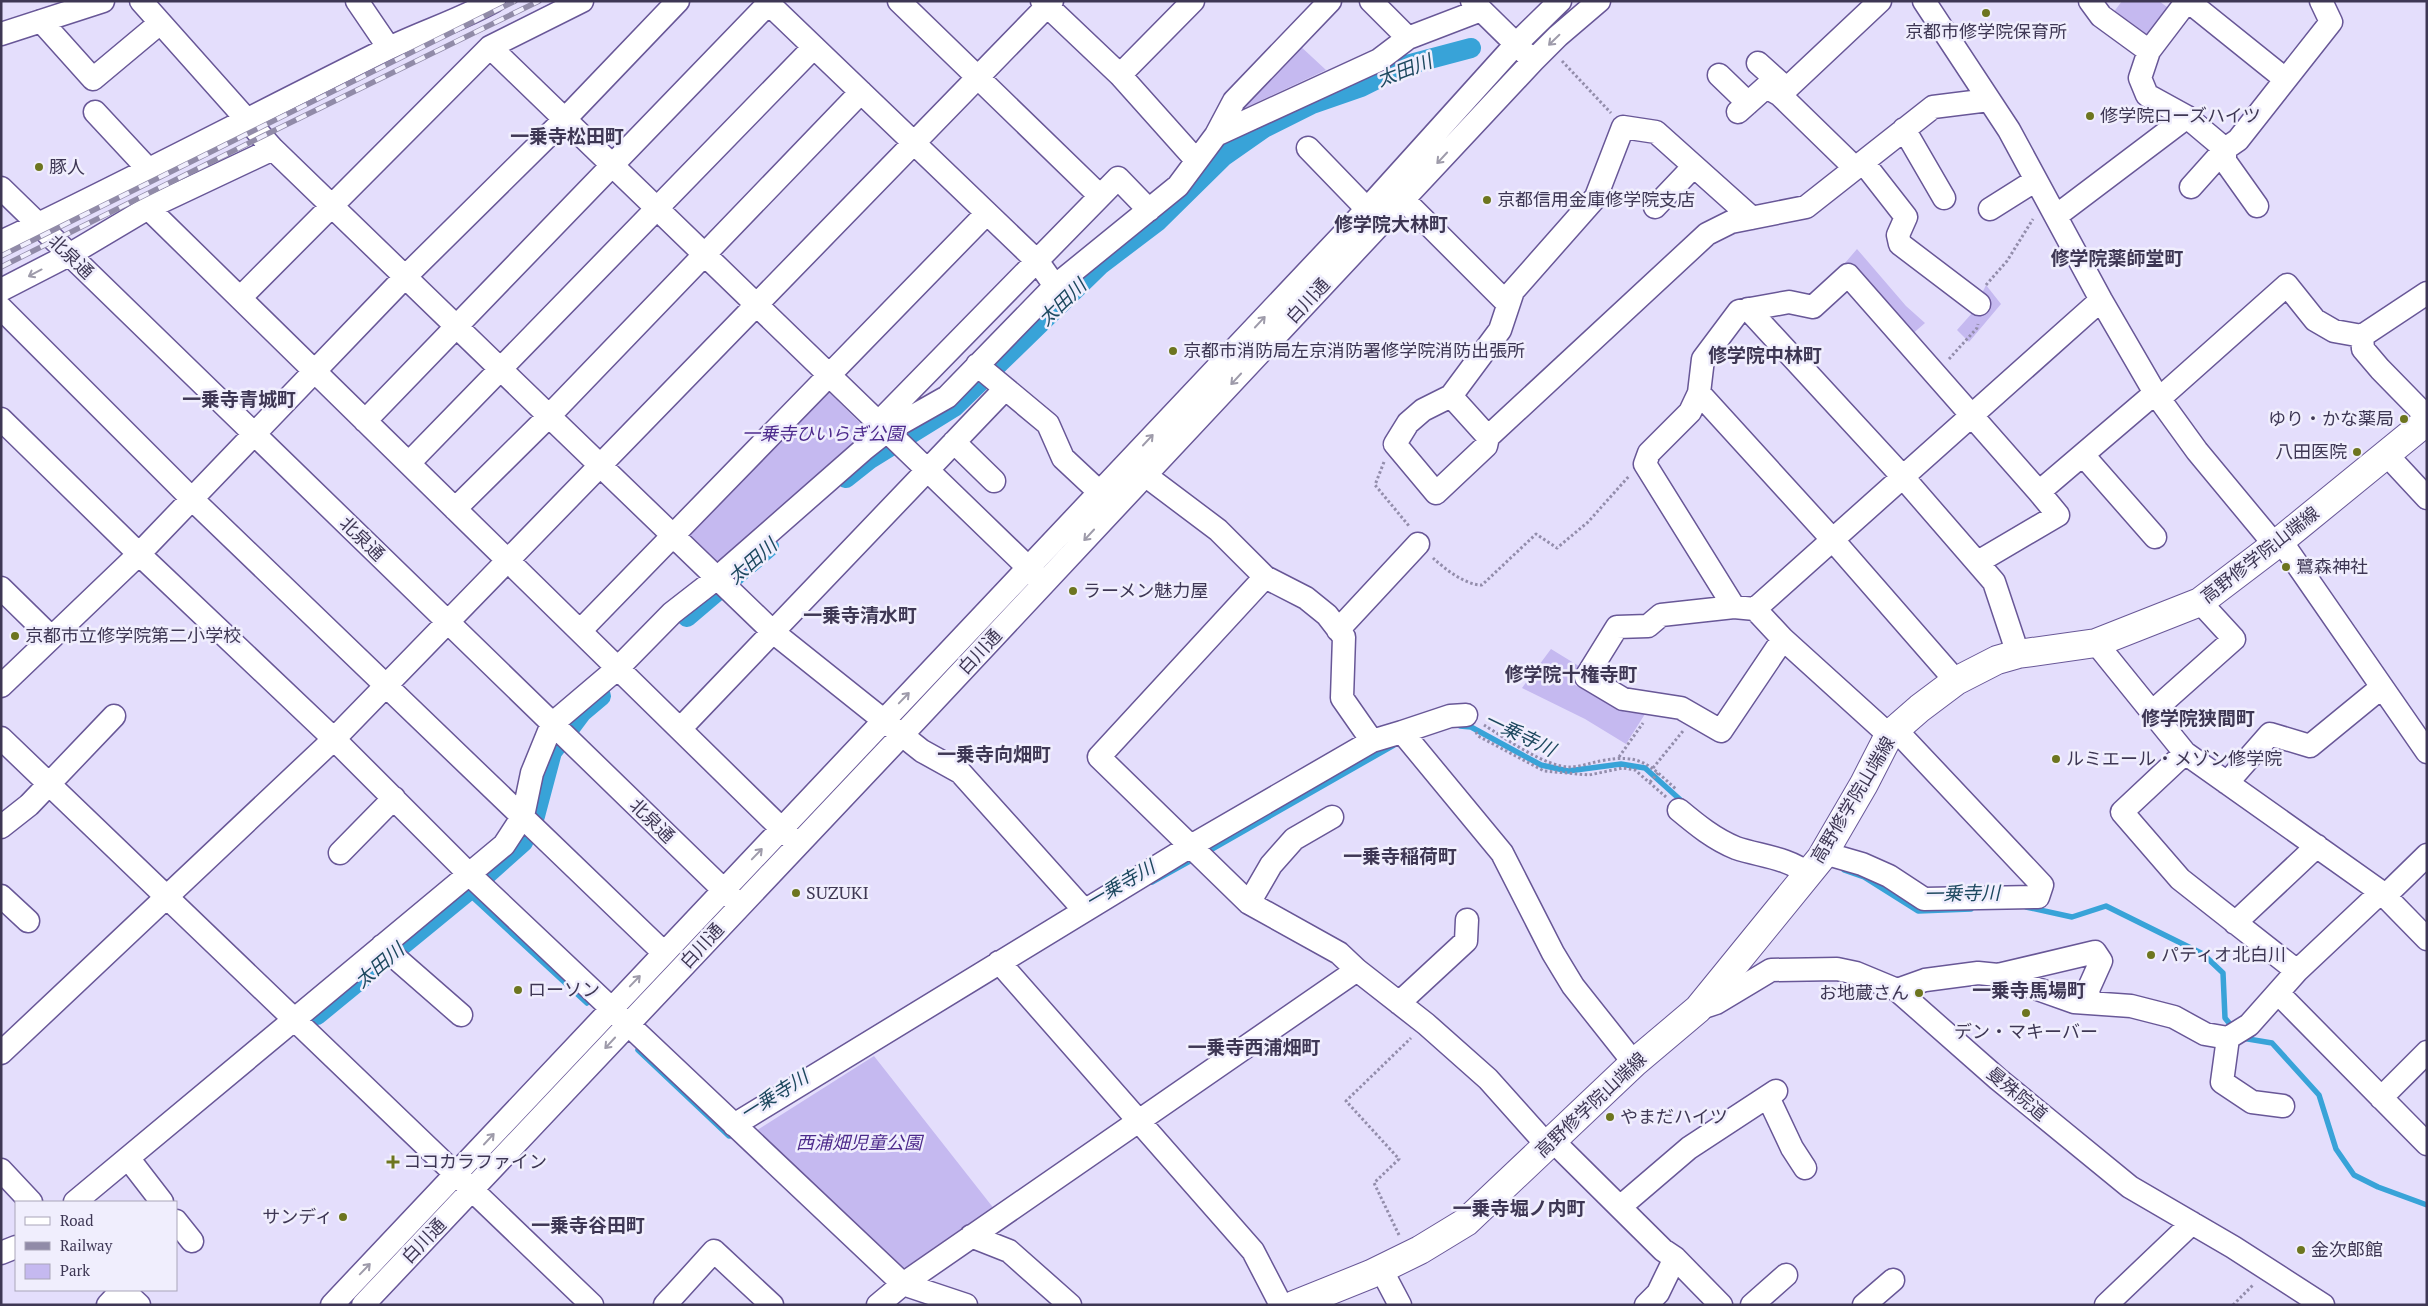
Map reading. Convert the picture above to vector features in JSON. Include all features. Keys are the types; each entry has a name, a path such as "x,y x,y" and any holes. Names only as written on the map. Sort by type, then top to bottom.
{"main road":[{"name":"高野修学院山端線","path":"1294,1305 1381,1269 1466,1222 1634,1063 1698,1009 1816,863 1864,784 1892,732 1956,681 1997,660 2018,654 2096,643 2200,602 2278,543 2427,422"}],"street":[{"path":"1,34 103,1"},
{"path":"141,1 272,149 673,536 773,632 922,751 960,772 1084,910"},
{"path":"357,1 389,48"},
{"path":"1,242 247,121 466,8 494,1"},
{"path":"240,298 490,47 582,1"},
{"path":"1,686 139,554 405,277 564,119 678,1"},
{"path":"899,1 1100,196"},
{"path":"1120,75 1193,1"},
{"path":"883,427 947,396 1055,286 1178,186 1216,135 1234,101 1330,1"},
{"path":"1371,1 1408,38"},
{"name":"白川通","path":"332,1305 610,1007 883,720 1036,576 1108,500 1366,209 1516,44 1560,1"},
{"path":"1783,92 1880,1"},
{"path":"1924,1 2009,130 2101,300 2157,396 2198,450 2278,543 2427,752"},
{"path":"2090,1 2101,16 2149,51"},
{"path":"2225,149 2186,118 2147,95 2140,78 2149,51 2187,1 2285,79"},
{"path":"2191,187 2225,149 2238,140 2331,22 2321,1"},
{"path":"365,421 767,2 1038,262 1055,286"},
{"path":"1,1053 334,740 977,78 1047,3 1120,75 1196,160"},
{"name":"白川通","path":"1136,469 1403,199 1590,3"},
{"path":"1216,135 1379,60 1408,38 1476,6 1533,61"},
{"path":"41,21 93,79 160,23"},
{"path":"490,47 1036,576"},
{"path":"408,463 814,47"},
{"path":"1758,62 1783,92 1859,165 1906,217 1898,235 1900,244 1977,303"},
{"path":"1719,75 1743,108 1766,87 1783,92"},
{"path":"455,509 549,416 861,92"},
{"path":"1752,218 1656,132 1623,127 1596,197 1512,290 1500,330 1450,396 1423,410 1408,422 1395,444 1436,493 1486,446 1488,437 1707,234 1731,222 1752,218 1806,207 1933,107 1989,100"},
{"path":"96,112 149,170"},
{"path":"2056,216 2186,118"},
{"path":"1904,129 1944,198"},
{"path":"1308,148 1366,209"},
{"path":"1,290 69,255 148,208 272,149"},
{"path":"2225,149 2225,161 2257,206"},
{"path":"1655,207 1694,166"},
{"path":"77,1201 128,1158 300,1024 382,946 475,880 504,845 529,822 532,773 560,731 672,613 724,584 795,508 883,427 1118,178 1149,210"},
{"path":"1990,209 2036,180"},
{"name":"北泉通","path":"1,188 740,906"},
{"path":"1403,199 1507,303"},
{"path":"148,208 798,845"},
{"path":"580,631 988,213"},
{"path":"1680,802 1711,836 1737,848 1799,867 1816,863 1862,864 1889,876 1924,899 2038,897 2042,885 1892,732 1744,608 1645,464 1649,453 1690,412 1699,393 1703,359 1739,311 1789,302 1813,307 1848,275 2058,515 1978,562"},
{"path":"2039,492 2157,396 2287,285 2315,320 2334,331 2362,336 2427,293"},
{"path":"1783,639 1721,731 1681,708 1623,699 1586,677 1617,627 1648,626 1661,614 1744,608 1832,538 2101,300"},
{"path":"1,308 192,500 663,952"},
{"path":"1748,309 1902,476 1994,582 2018,654"},
{"path":"2362,336 2363,349 2380,369 2427,416"},
{"path":"977,365 1004,390 1048,424 1063,458 1108,500"},
{"path":"680,729 1004,390"},
{"path":"1699,393 1832,538 1956,681"},
{"path":"1450,396 1488,437"},
{"path":"1,419 394,798 475,880 903,1284 966,1305"},
{"path":"954,442 994,481"},
{"path":"2083,455 2154,537"},
{"path":"2387,455 2427,498"},
{"path":"1136,469 1218,530 1265,577 1306,598 1327,615 1344,636 1342,698 1372,741"},
{"path":"1338,630 1418,544"},
{"name":"白川通","path":"363,1305 902,735 1036,576"},
{"path":"1265,577 1099,757 1189,847 1249,903 1339,953 1426,1024 1488,1079 1550,1143 1620,1207 1663,1250 1675,1258 1721,1305"},
{"path":"1,588 51,637"},
{"path":"2152,712 2234,639 2200,602"},
{"path":"2096,643 2185,753 2383,894 2427,939"},
{"path":"2227,783 2270,734 2310,746 2382,687"},
{"path":"1,827 29,804 114,716"},
{"path":"741,1132 999,962 1189,847 1372,741 1450,716 1474,719"},
{"path":"1402,732 1502,853 1553,953 1573,986 1634,1063"},
{"path":"1,738 589,1304"},
{"path":"2185,753 2122,812 2180,879 2297,972"},
{"path":"340,853 394,798"},
{"path":"1249,903 1270,865 1294,839 1332,817"},
{"path":"2235,923 2317,846"},
{"path":"1897,990 1925,980 1978,973 1998,975 2074,1002 2131,1006 2174,1017 2205,1034 2228,1038 2249,1025 2297,972 2427,855"},
{"path":"1,896 28,921"},
{"path":"1399,1003 1466,941 1467,920"},
{"path":"382,946 462,1015"},
{"path":"1998,975 2095,952 2101,961 2088,990 2090,1003"},
{"path":"999,962 1253,1251 1281,1305"},
{"name":"曼殊院道","path":"1698,1009 1716,1003 1771,970 1837,969 1856,973 1897,990 1998,1079 2130,1187 2192,1223 2323,1305"},
{"path":"878,1305 903,1284 971,1236 1358,970"},
{"path":"2278,994 2427,1144"},
{"path":"2228,1038 2222,1082 2252,1102 2283,1106"},
{"path":"2381,1098 2427,1052"},
{"path":"1620,1207 1690,1148 1772,1094 1792,1148 1805,1168"},
{"path":"128,1158 161,1201"},
{"path":"1,1170 30,1201"},
{"path":"2106,1305 2192,1223"},
{"path":"178,1224 192,1242"},
{"path":"971,1236 1008,1251 1070,1305"},
{"path":"665,1305 714,1251 772,1305"},
{"path":"1646,1305 1658,1293 1675,1258"},
{"path":"1381,1269 1400,1305"},
{"path":"1752,1305 1786,1275"},
{"path":"1864,1305 1893,1280"},
{"path":"108,1305 121,1291"},
{"path":"123,1291 139,1305"}],"path":[{"path":"1562,60 1623,127"},
{"path":"1934,374 1978,328 1977,303 1992,276 2007,261 2034,218 2056,216"},
{"path":"1395,444 1380,469 1375,484 1416,534 1418,544 1442,567 1474,585 1482,585 1536,534 1557,548 1588,522 1649,453"},
{"path":"1619,757 1656,705"},
{"path":"1653,768 1695,716"},
{"path":"1474,719 1516,746 1543,760 1569,767 1619,757 1637,759 1653,768 1680,802"},
{"path":"1474,719 1475,733 1478,736 1515,758 1544,771 1589,775 1623,768 1636,770 1680,802"},
{"path":"1650,782 1658,773"},
{"path":"1409,1255 1374,1184 1399,1159 1346,1102 1426,1024"},
{"path":"2233,1305 2268,1270"}],"green space":[{"path":"2122,1 2159,1 2171,10 2148,39 2113,13"},
{"path":"1298,44 1326,70 1232,114"},
{"path":"1857,249 1906,306 1925,323 1910,336 1845,263"},
{"path":"1986,285 2001,304 1969,342 1957,330 1973,312"},
{"name":"一乗寺ひいらぎ公園","path":"822,385 873,436 718,569 681,533"},
{"path":"1551,649 1582,668 1573,684 1625,712 1645,714 1626,744 1585,719 1522,688"},
{"name":"西浦畑児童公園","path":"874,1056 995,1210 904,1268 895,1265 751,1134"}],"waterway":[{"name":"太田川","path":"846,478 870,459 954,407 1100,265 1158,221 1224,156 1264,128 1312,104 1361,87 1403,66 1471,48"},
{"name":"太田川","path":"687,617 769,547"},
{"name":"太田川","path":"317,1015 467,892 523,842 535,816 552,752 582,712 601,696"},
{"name":"一乗寺川","path":"1460,726 1471,727 1541,765 1568,771 1621,764 1645,768 1685,804"},
{"name":"一乗寺川","path":"1205,853 1394,745"},
{"name":"一乗寺川","path":"1152,882 1197,857"},
{"name":"一乗寺川","path":"1844,870 1864,877 1918,911 1971,909"},
{"name":"一乗寺川","path":"467,892 587,1003"},
{"name":"一乗寺川","path":"2026,907 2072,917 2106,906 2203,954 2223,973 2225,1018 2234,1029"},
{"name":"一乗寺川","path":"2242,1038 2272,1043 2319,1095 2336,1149 2354,1175 2378,1187 2427,1205"},
{"name":"一乗寺川","path":"638,1050 729,1136 737,1135"}],"railway":[{"path":"1,256 515,1"},
{"path":"1,267 539,1"}],"place":[{"name":"京都市修学院保育所","path":"1986,13"},
{"name":"修学院ローズハイツ","path":"2090,116"},
{"name":"豚人","path":"39,167"},
{"name":"京都信用金庫修学院支店","path":"1487,200"},
{"name":"京都市消防局左京消防署修学院消防出張所","path":"1173,351"},
{"name":"ゆり・かな薬局","path":"2404,419"},
{"name":"八田医院","path":"2357,452"},
{"name":"鷺森神社","path":"2286,567"},
{"name":"ラーメン魅力屋","path":"1073,591"},
{"name":"京都市立修学院第二小学校","path":"15,636"},
{"name":"ルミエール・メゾン修学院","path":"2056,759"},
{"name":"SUZUKI","path":"796,893"},
{"name":"パティオ北白川","path":"2151,955"},
{"name":"ローソン","path":"518,990"},
{"name":"お地蔵さん","path":"1919,993"},
{"name":"デン・マキーバー","path":"2026,1013"},
{"name":"やまだハイツ","path":"1610,1117"},
{"name":"ココカラファイン","path":"393,1162"},
{"name":"サンディ","path":"343,1217"},
{"name":"金次郎館","path":"2301,1250"}],"district":[{"name":"一乗寺松田町","path":"567,136"},
{"name":"修学院大林町","path":"1391,224"},
{"name":"修学院薬師堂町","path":"2117,258"},
{"name":"修学院中林町","path":"1765,355"},
{"name":"一乗寺青城町","path":"239,399"},
{"name":"一乗寺清水町","path":"860,615"},
{"name":"修学院十権寺町","path":"1571,674"},
{"name":"修学院狭間町","path":"2198,718"},
{"name":"一乗寺向畑町","path":"994,754"},
{"name":"一乗寺稲荷町","path":"1400,856"},
{"name":"一乗寺馬場町","path":"2029,990"},
{"name":"一乗寺西浦畑町","path":"1254,1047"},
{"name":"一乗寺堀ノ内町","path":"1519,1208"},
{"name":"一乗寺谷田町","path":"588,1225"}]}
